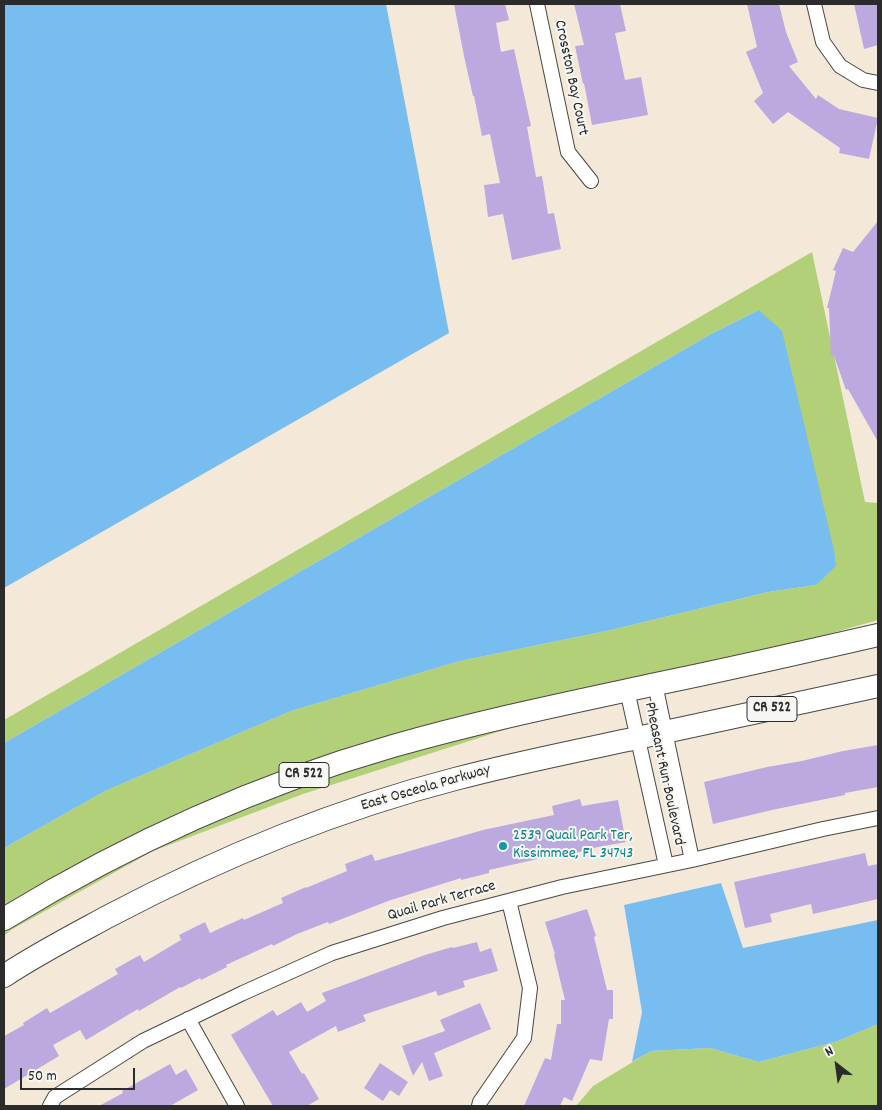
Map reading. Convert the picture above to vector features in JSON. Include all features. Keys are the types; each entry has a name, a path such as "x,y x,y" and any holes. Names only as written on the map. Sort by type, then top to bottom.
{"main road":[{"name":"CR 522","path":"4,919 96,867 165,833 228,804 302,775 392,746 506,716 878,635"},
{"name":"East Osceola Parkway","path":"4,976 66,939 145,897 226,859 308,826 381,801 453,779 544,757 878,686"}],"street":[{"name":"Crosston Bay Court","path":"537,4 568,152 591,181"},
{"path":"814,4 823,42 840,66 863,80 878,82"},
{"name":"Pheasant Run Boulevard","path":"655,684 692,860"},
{"name":"Pheasant Run Boulevard","path":"627,690 666,865"},
{"name":"Quail Park Terrace","path":"50,1106 55,1097 143,1041 243,993 332,954 443,918 562,887 878,818"},
{"path":"479,1106 524,1038 530,988 509,901"},
{"path":"188,1019 237,1106"}],"green space":[{"path":"812,252 865,502 878,503 878,620 776,649 390,738 4,909 4,848 105,791 291,711 460,661 611,630 768,592 816,585 759,310 711,334 4,743 4,720"},
{"path":"551,715 303,794 153,851 11,930 4,936 4,930 33,912 169,841 305,784 396,755"},
{"path":"878,1024 878,1106 576,1106 593,1086 651,1051 710,1048 759,1062 838,1041"}],"water":[{"path":"4,4 386,4 449,333 4,588"},
{"path":"759,310 782,331 834,550 836,566 816,585 768,592 611,630 460,661 291,711 105,791 4,848 4,743 711,334"},
{"path":"721,883 743,948 878,920 878,1024 838,1041 759,1062 710,1048 651,1051 632,1062 642,1012 624,905"}],"building":[{"path":"454,4 505,4 509,20 496,23 501,52 514,49 531,126 527,127 536,177 542,176 548,214 554,213 561,249 512,260 503,214 488,217 484,185 500,183 490,134 482,136"},
{"path":"574,4 620,4 626,31 615,33 625,80 641,77 648,115 592,125 575,46 584,45"},
{"path":"747,4 779,4 786,32 798,62 789,66 816,99 818,95 839,109 878,118 869,159 839,153 840,148 788,112 773,124 754,101 763,93 746,52 757,47"},
{"path":"854,4 878,4 878,45 864,49"},
{"path":"878,221 878,442 848,389 846,390 834,356 831,356 829,308 827,308 836,271 833,270 843,248 853,252"},
{"path":"878,745 878,787 713,824 704,782 767,767"},
{"path":"580,799 582,806 618,800 626,842 564,856 564,853 489,870 489,873 461,880 461,878 388,901 329,924 328,922 297,934 226,965 227,967 201,980 200,978 180,987 86,1040 80,1030 53,1045 59,1056 4,1089 4,1036 24,1025 23,1023 47,1008 50,1013 118,974 115,969 140,955 144,962 181,940 179,935 205,922 210,933 243,918 244,920 283,903 281,898 347,871 345,864 372,854 375,861 483,830 554,815 552,806"},
{"path":"865,853 868,866 878,864 878,899 813,914 811,904 770,914 772,922 745,928 734,882"},
{"path":"587,909 596,936 594,937 607,990 613,990 613,1019 609,1019 602,1061 590,1059 572,1101 564,1097 560,1106 524,1106 545,1058 551,1060 557,1024 561,1024 561,1000 565,1000 555,954 545,922"},
{"path":"477,942 480,952 491,948 498,971 463,981 465,987 438,996 436,991 363,1015 366,1021 338,1032 336,1026 289,1052 319,1099 307,1106 273,1106 231,1035 273,1010 277,1016 301,1002 307,1012 326,1001 322,993 425,955"},
{"path":"480,1003 491,1029 434,1053 443,1076 429,1081 422,1062 413,1076 402,1046 445,1031 440,1020"},
{"path":"380,1063 408,1082 399,1096 390,1090 383,1101 364,1088"},
{"path":"170,1064 176,1075 186,1069 198,1090 170,1106 99,1106 123,1093 122,1091"}],"place":[{"name":"2539 Quail Park Ter, Kissimmee, FL 34743","path":"503,846"}]}
